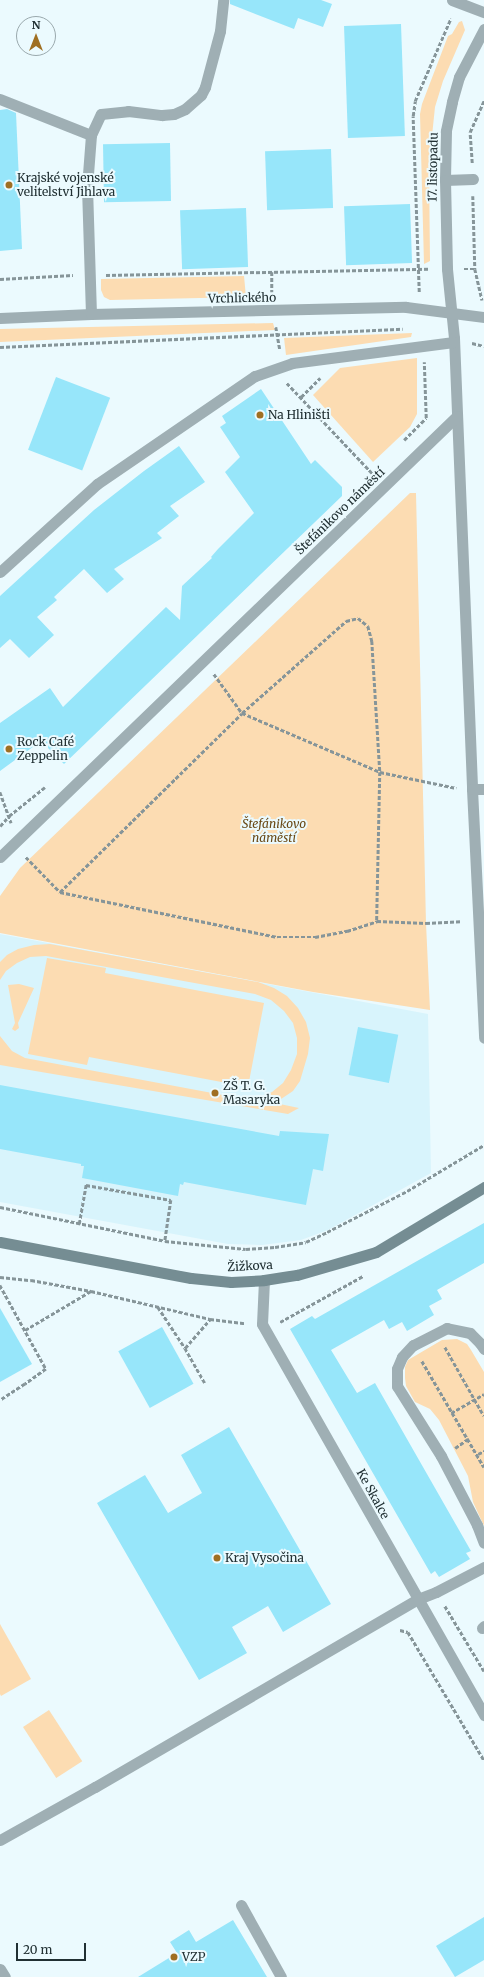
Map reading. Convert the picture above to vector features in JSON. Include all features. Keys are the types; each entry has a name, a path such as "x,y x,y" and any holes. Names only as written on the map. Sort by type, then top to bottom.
{"main road":[{"name":"Žižkova","path":"0,1242 192,1278 231,1282 264,1280 297,1275 376,1252 484,1187"}],"street":[{"path":"91,314 87,187 91,135 100,114 128,111 145,114 174,114 185,109 194,102 205,86 220,31 223,0"},
{"path":"457,2 484,12"},
{"name":"17. listopadu","path":"450,312 447,269 445,180 446,131 459,77 484,29"},
{"path":"0,99 91,135"},
{"path":"445,180 473,178"},
{"name":"Vrchlického","path":"0,318 91,314 406,307 484,317"},
{"path":"450,312 454,342 472,790 484,1038"},
{"path":"0,572 97,484 255,376 292,363 454,342"},
{"name":"Štefánikovo náměstí","path":"0,857 457,416"},
{"path":"472,790 484,789"},
{"path":"262,1324 264,1280"},
{"name":"Ke Skalce","path":"262,1324 484,1715"},
{"path":"484,1349 480,1342 470,1333 447,1328 436,1332 413,1345 402,1357 397,1369 398,1386 441,1456 477,1525 484,1543"},
{"path":"0,1840 96,1787 418,1599 436,1592 484,1567"},
{"path":"241,1905 281,1977"},
{"path":"0,1969 5,1977"}],"path":[{"path":"0,278 417,269 413,166 413,116 415,101 433,55 457,2"},
{"path":"484,100 470,132 473,178 475,269 478,283 482,292 484,291"},
{"path":"0,347 408,329"},
{"path":"277,334 279,342"},
{"path":"399,446 426,418 424,345"},
{"path":"301,397 384,486"},
{"path":"367,479 378,468"},
{"path":"60,892 242,713 346,621 358,618 368,626 372,641 380,772 377,921"},
{"path":"205,659 216,679 242,713 380,772 442,786 472,790"},
{"path":"0,826 9,816 51,782"},
{"path":"0,792 9,816"},
{"path":"17,840 27,861 60,892 277,937 315,937 347,931 377,921 453,923 478,919"},
{"path":"0,1207 165,1241 246,1249 275,1247 306,1242 407,1191 484,1145"},
{"path":"79,1224 86,1185 171,1200 165,1241"},
{"path":"0,1277 31,1280 91,1291 210,1319 262,1324"},
{"path":"0,1285 46,1368 0,1400"},
{"path":"24,1330 91,1291"},
{"path":"157,1307 185,1348 205,1383"},
{"path":"185,1348 210,1319"},
{"path":"436,1332 484,1416"},
{"path":"413,1345 451,1413 478,1454 484,1467"},
{"path":"451,1413 484,1394"},
{"path":"478,1454 484,1451"},
{"path":"395,1631 401,1630 408,1632 484,1760"}],"shaded area":[{"name":"ZŠ T. G. Masaryka","path":"0,934 428,1014 431,1173 328,1230 301,1240 262,1245 228,1244 0,1202"}],"green space":[{"path":"462,21 465,30 443,81 435,107 429,165 430,261 424,264 420,114 422,104 448,36 452,34 459,22"},
{"path":"244,276 246,297 110,300 104,297 101,290 101,279"},
{"path":"273,323 275,330 0,342 0,329"},
{"path":"412,333 411,337 286,355 284,338"},
{"path":"417,358 417,414 410,427 373,462 313,395 340,368"},
{"name":"Štefánikovo náměstí","path":"410,493 416,493 426,923 430,1010 313,992 0,933 0,896 20,868"},
{"path":"50,944 258,982 274,988 287,996 298,1008 306,1022 310,1038 308,1054 300,1081 293,1091 275,1103 299,1108 288,1114 0,1065 0,1036 12,1051 25,1058 239,1098 257,1098 272,1092 283,1083 291,1070 297,1054 297,1038 293,1023 284,1011 271,1000 255,994 46,956 30,957 17,963 6,971 0,980 0,962 7,955 18,949 34,945"},
{"path":"47,958 106,968 105,973 264,1003 248,1087 89,1057 87,1065 28,1054"},
{"path":"19,984 34,988 18,1023 19,1028 15,1031 12,1029 15,1023 8,985"},
{"path":"457,1339 467,1344 484,1372 484,1526 473,1502 468,1476 439,1420 430,1409 415,1402 406,1386 405,1367 408,1360 442,1340"},
{"path":"0,1624 31,1679 1,1696 0,1694"},
{"path":"49,1710 82,1761 56,1778 23,1727"}],"building":[{"path":"230,0 321,0 332,4 323,27 298,18 294,29 230,4"},
{"path":"401,24 405,136 348,138 344,26"},
{"name":"Krajské vojenské velitelství Jihlava","path":"7,109 16,113 22,249 0,251 0,110"},
{"path":"170,143 171,201 104,202 103,144"},
{"path":"331,149 333,208 267,210 265,151"},
{"path":"410,204 412,263 346,265 344,206"},
{"path":"246,208 248,267 182,269 180,210"},
{"path":"56,377 110,398 82,471 28,450"},
{"path":"261,389 311,464 315,460 342,487 342,496 64,764 41,741 0,771 0,723 50,688 63,707 166,607 180,620 182,586 212,558 211,557 218,549 254,513 225,472 240,457 220,427 226,423 222,416"},
{"path":"179,446 205,482 170,506 179,516 157,533 162,538 114,569 124,579 107,593 84,569 54,597 57,600 37,617 54,635 29,658 10,639 0,648 0,596 94,510"},
{"path":"358,1027 398,1035 389,1083 349,1075"},
{"path":"0,1085 279,1136 280,1131 329,1134 323,1171 313,1169 306,1205 184,1182 183,1185 180,1184 178,1196 82,1178 84,1166 81,1166 81,1164 0,1149"},
{"path":"484,1223 484,1263 437,1290 442,1299 429,1306 434,1315 407,1331 402,1322 389,1329 384,1320 331,1350 357,1393 375,1383 471,1551 466,1553 470,1559 439,1577 435,1571 431,1574 290,1329 312,1316 315,1319"},
{"path":"0,1308 32,1364 0,1382"},
{"path":"162,1327 194,1384 150,1408 118,1351"},
{"name":"Kraj Vysočina","path":"229,1427 331,1604 283,1632 268,1606 232,1627 247,1653 199,1680 97,1503 145,1475 168,1513 202,1493 181,1455"},
{"path":"484,1917 484,1960 455,1977 436,1946"},
{"path":"233,1920 267,1977 138,1977 177,1953 170,1942 189,1930 196,1942"}],"place":[{"name":"Krajské vojenské velitelství Jihlava","path":"9,185"},
{"name":"Na Hliništi","path":"260,415"},
{"name":"Rock Café Zeppelin","path":"9,749"},
{"name":"ZŠ T. G. Masaryka","path":"215,1093"},
{"name":"Kraj Vysočina","path":"217,1558"},
{"name":"VZP","path":"174,1957"}]}
